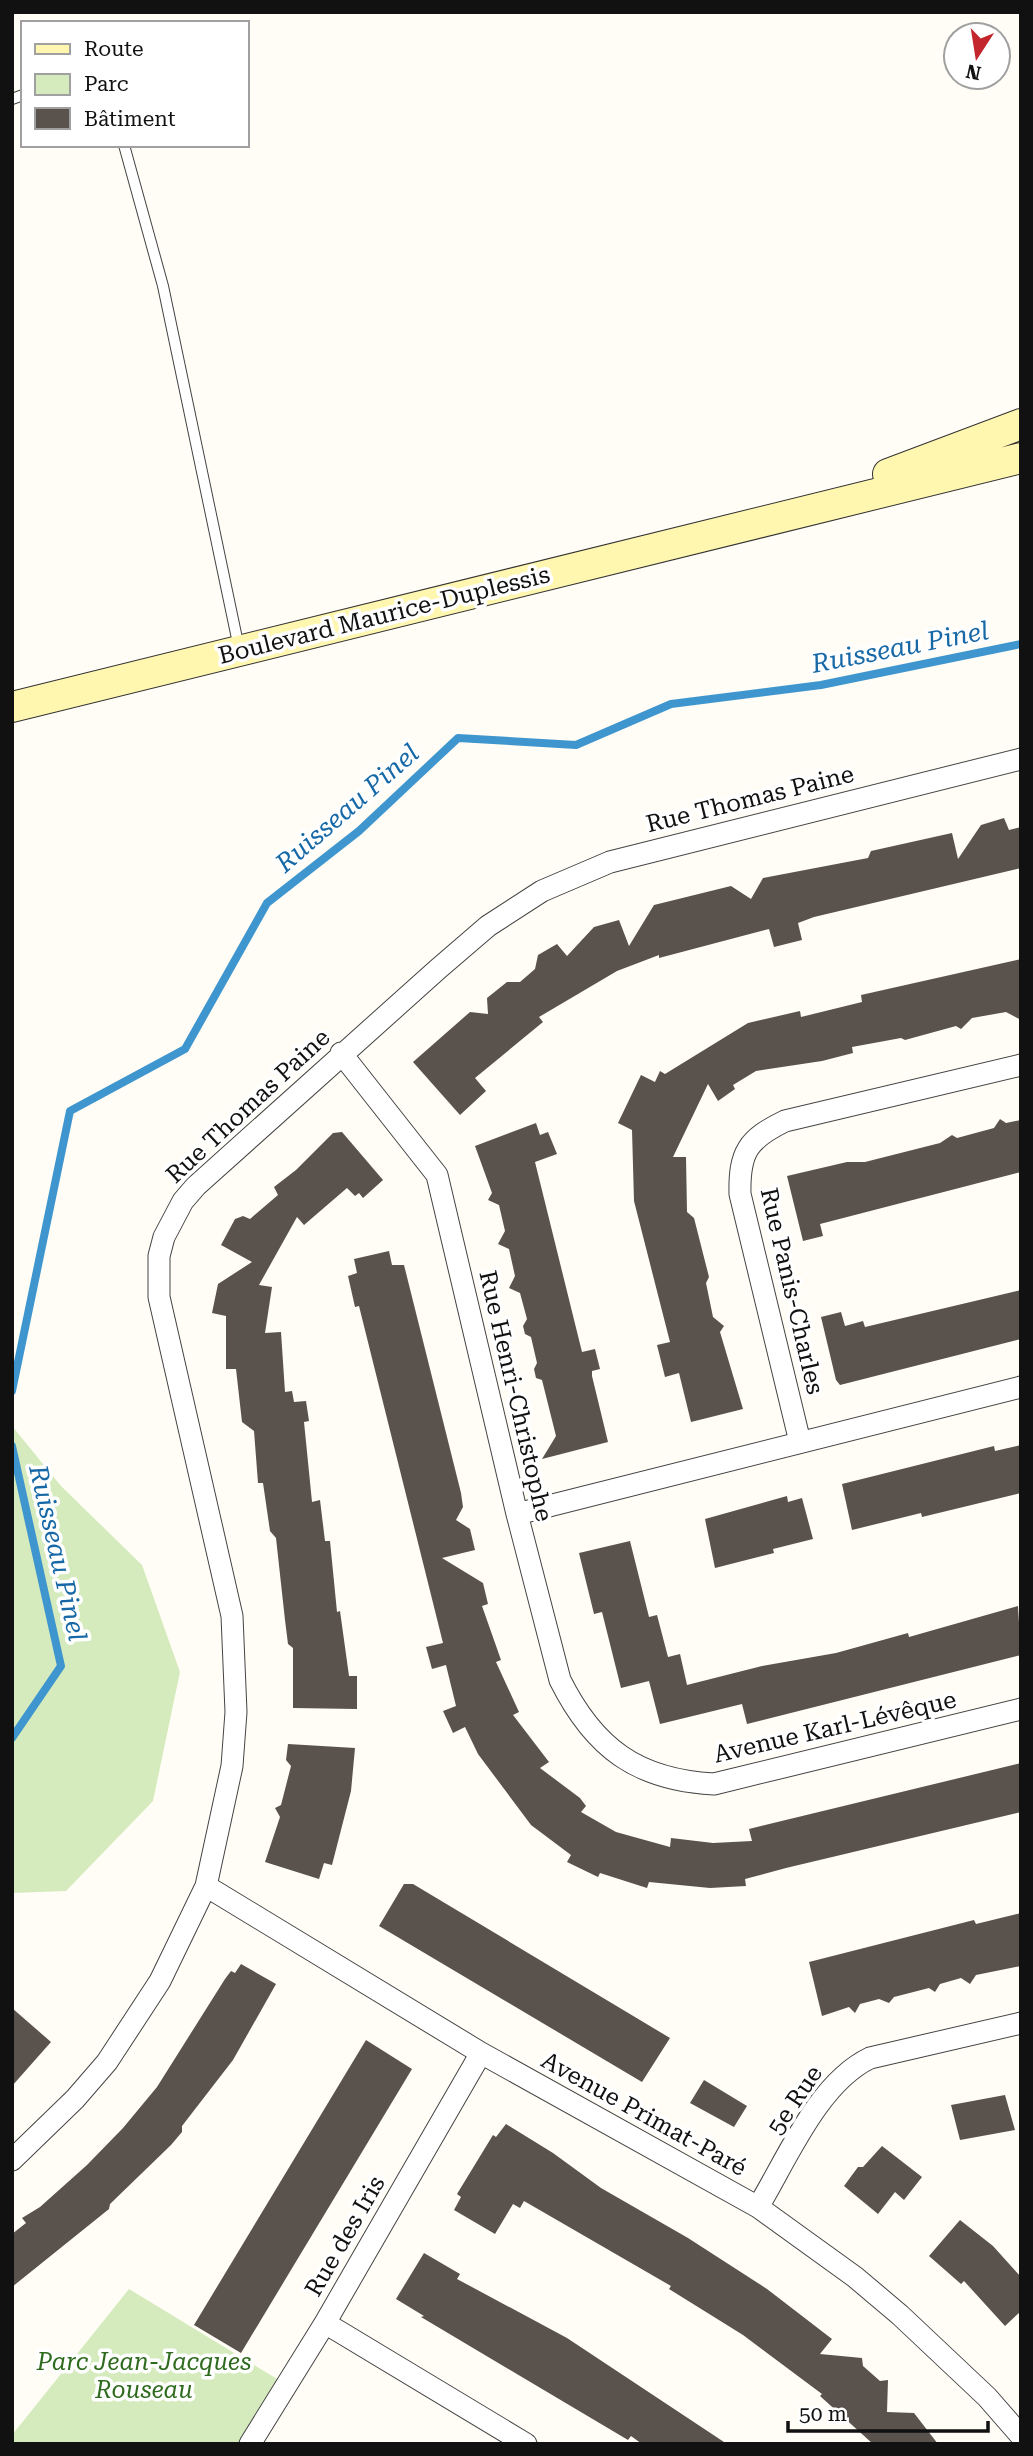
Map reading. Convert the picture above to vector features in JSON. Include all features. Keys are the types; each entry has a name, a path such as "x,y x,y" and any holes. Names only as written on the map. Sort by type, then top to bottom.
{"street":[{"name":"Boulevard Maurice-Duplessis","path":"757,523 1021,425"},
{"name":"Boulevard Maurice-Duplessis","path":"12,707 1021,458"},
{"name":"Rue Thomas Paine","path":"12,2160 75,2099 135,2024 166,1969 206,1886 232,1766 236,1712 232,1616 159,1297 159,1255 173,1218 196,1186 341,1053 488,926 542,891 575,875 681,843 1021,759"},
{"name":"Rue Henri-Christophe","path":"341,1053 437,1175 517,1514 560,1680 571,1702 601,1742 622,1759"},
{"name":"Rue Panis-Charles","path":"800,1442 740,1194 740,1170 746,1148 762,1132 785,1121 1021,1066"},
{"path":"517,1514 1021,1387"},
{"name":"Avenue Karl-Lévêque","path":"622,1759 666,1778 714,1784 1021,1709"},
{"name":"Avenue Primat-Paré","path":"206,1886 481,2053 758,2207 855,2277 900,2315 987,2397 1021,2436"},
{"name":"5e Rue","path":"758,2207 827,2092 854,2066 870,2058 1021,2023"},
{"name":"Rue des Iris","path":"250,2444 325,2323 481,2053"},
{"path":"325,2323 526,2444"}],"lane":[{"path":"125,147 163,286 239,651"}],"green space":[{"path":"12,1426 61,1486 142,1565 180,1672 153,1801 66,1891 12,1893"},
{"name":"Parc Jean-Jacques Rouseau","path":"129,2289 287,2385 250,2444 12,2444 12,2435"}],"building":[{"path":"1004,818 1009,830 1021,827 1021,868 814,917 798,923 802,940 774,947 769,929 659,958 659,955 617,971 539,1017 543,1022 475,1078 486,1091 460,1115 413,1062 470,1012 488,1014 487,998 507,982 520,982 535,969 538,955 557,944 567,956 594,927 619,920 629,946 654,905 731,886 751,899 763,878 868,858 871,851 952,833 958,859 981,825"},
{"path":"1021,959 1021,1020 1006,1012 972,1018 961,1029 956,1026 905,1040 901,1038 852,1047 853,1053 822,1061 756,1071 733,1085 735,1089 718,1101 708,1084 673,1157 686,1157 687,1212 694,1218 709,1277 706,1283 713,1317 724,1326 720,1332 743,1409 691,1422 679,1373 665,1377 657,1345 670,1342 634,1201 632,1130 618,1123 641,1075 655,1082 660,1071 665,1074 748,1023 800,1011 801,1017 862,1002 861,995"},
{"path":"1000,1119 1006,1123 1021,1120 1021,1172 820,1224 823,1236 803,1241 787,1176 847,1162 865,1162 940,1143 952,1135 957,1138 994,1128"},
{"path":"536,1123 540,1135 548,1132 557,1154 535,1162 582,1352 595,1349 600,1369 592,1371 592,1376 608,1442 542,1459 556,1436 542,1380 536,1378 534,1369 537,1363 531,1337 525,1334 523,1326 527,1319 520,1293 509,1288 515,1276 509,1249 498,1244 505,1231 499,1205 488,1200 492,1193 475,1146"},
{"path":"342,1132 383,1180 363,1198 359,1193 355,1196 347,1188 304,1225 297,1217 259,1285 272,1287 265,1333 281,1332 285,1392 292,1391 294,1402 306,1401 309,1421 304,1422 312,1502 320,1500 325,1541 330,1541 337,1612 340,1611 349,1676 357,1676 357,1709 293,1708 293,1648 288,1644 276,1538 270,1531 263,1483 258,1483 254,1431 242,1422 236,1369 226,1369 226,1316 212,1313 218,1284 252,1262 221,1245 235,1219 243,1216 250,1219 278,1195 274,1187 296,1170 333,1133"},
{"path":"389,1251 392,1265 404,1265 461,1493 463,1507 456,1520 470,1529 475,1550 442,1558 483,1583 488,1604 482,1606 501,1660 496,1662 519,1712 513,1715 549,1762 540,1768 580,1798 586,1806 581,1812 616,1832 670,1847 671,1838 713,1843 752,1841 749,1829 1021,1763 1021,1812 745,1879 746,1886 710,1888 649,1882 647,1888 600,1873 598,1877 567,1862 571,1855 531,1825 478,1754 465,1727 453,1733 443,1711 456,1706 446,1665 432,1669 426,1647 443,1643 359,1306 355,1307 348,1276 357,1273 354,1259"},
{"path":"1021,1290 1021,1339 840,1385 836,1380 821,1317 841,1312 845,1326 863,1321 865,1327"},
{"path":"1021,1445 1021,1493 922,1517 921,1513 852,1530 842,1484 994,1446 995,1451"},
{"path":"787,1496 788,1502 802,1498 813,1539 773,1549 774,1553 715,1568 705,1519"},
{"path":"630,1541 649,1617 657,1615 668,1657 680,1654 687,1685 762,1666 836,1653 908,1633 909,1637 1018,1606 1021,1655 747,1724 742,1704 660,1724 649,1681 621,1688 602,1612 594,1614 579,1553"},
{"path":"288,1744 355,1748 351,1791 332,1865 324,1863 319,1879 265,1862 280,1817 275,1808 281,1805 291,1766 286,1760"},
{"path":"404,1884 413,1884 670,2038 642,2082 379,1926"},
{"path":"1021,1913 1021,1966 976,1975 970,1984 961,1978 940,1984 935,1992 929,1988 894,1997 889,2003 879,1999 860,2004 855,2013 849,2007 822,2016 809,1962 974,1920 976,1924"},
{"path":"241,1964 276,1984 233,2060 182,2126 182,2132 110,2204 109,2209 12,2287 12,2234 26,2223 22,2218 40,2207 123,2128 157,2087 225,1979 231,1971 235,1973"},
{"path":"12,2008 51,2042 12,2086"},
{"path":"366,2040 412,2069 241,2353 194,2325"},
{"path":"704,2080 747,2106 734,2127 690,2103"},
{"path":"1005,2095 1015,2130 960,2140 951,2105"},
{"path":"506,2124 553,2153 601,2188 688,2238 767,2289 832,2339 820,2354 862,2358 863,2366 880,2381 888,2380 887,2412 914,2413 938,2444 873,2444 820,2396 822,2394 743,2335 669,2289 671,2286 524,2201 520,2208 513,2204 495,2234 454,2210 461,2197 457,2194 493,2135 496,2137"},
{"path":"882,2146 922,2177 904,2200 895,2192 878,2214 844,2186 858,2167 863,2167"},
{"path":"960,2220 993,2246 1021,2277 1021,2311 1005,2326 964,2281 961,2284 929,2256"},
{"path":"424,2253 460,2274 457,2279 567,2338 727,2444 642,2444 631,2436 628,2440 421,2317 424,2316 396,2299"}],"waterway":[{"name":"Ruisseau Pinel","path":"12,1391 70,1111 185,1049 267,903 359,831 458,738 576,745 671,704 821,685 1021,644"},
{"name":"Ruisseau Pinel","path":"12,1446 61,1666 12,1738"}]}
